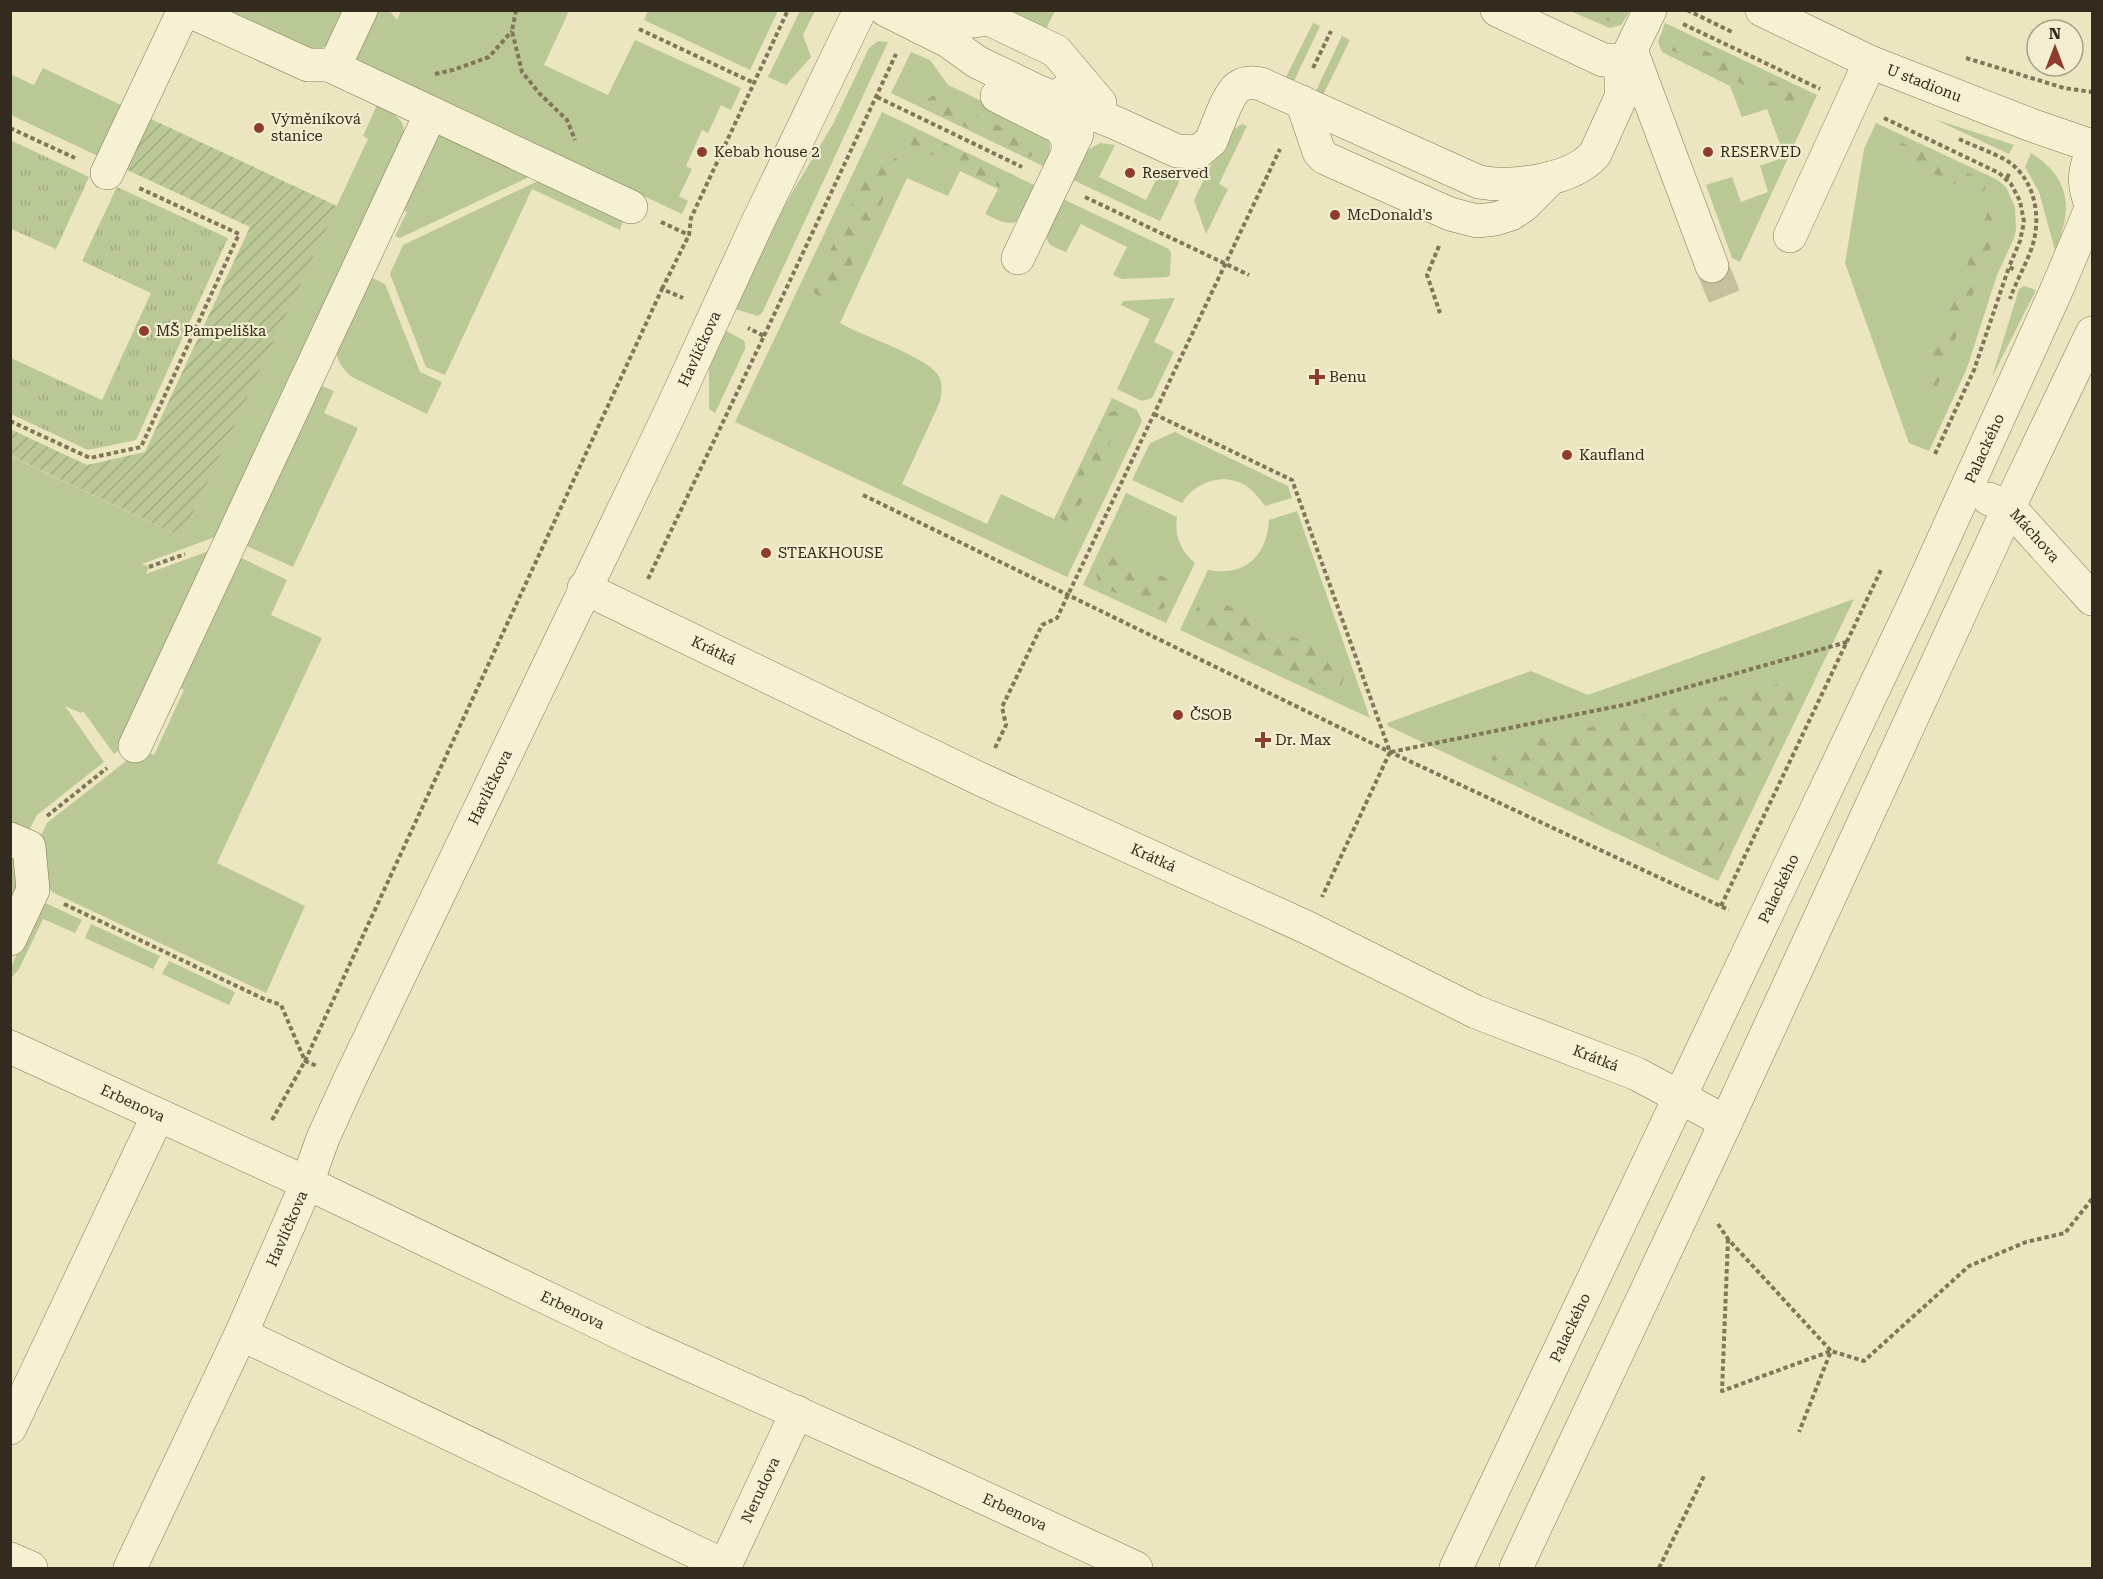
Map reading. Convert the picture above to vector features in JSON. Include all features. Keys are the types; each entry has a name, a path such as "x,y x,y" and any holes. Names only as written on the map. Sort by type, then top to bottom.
{"street":[{"path":"107,173 185,10 308,65 329,65 631,207"},
{"path":"329,65 337,61 361,10"},
{"name":"Havlíčkova","path":"130,1569 241,1334 349,1081 669,415 756,226 860,10"},
{"path":"886,10 923,39 961,79 1060,128 1068,141 1075,129"},
{"path":"1497,10 1604,60 1622,60 1634,46"},
{"path":"1546,10 1616,41 1632,38 1712,266"},
{"name":"U stadionu","path":"1762,10 1870,62 2031,125 2092,146"},
{"path":"923,39 989,19 1056,51 1118,124 1177,151 1198,152 1205,148 1211,141 1233,92 1245,84 1262,84 1479,182 1493,184 1509,184 1555,176 1588,162 1595,154 1621,97 1634,46"},
{"path":"923,39 982,40 1047,71 1064,89 1075,129 1018,258"},
{"path":"1634,46 1667,70"},
{"path":"1790,236 1870,62"},
{"path":"135,746 431,113"},
{"path":"1075,129 1118,124"},
{"path":"2092,154 2085,176 2086,192 2092,207"},
{"name":"Palackého","path":"1456,1569 1966,491 2092,207"},
{"path":"1516,1569 2092,333"},
{"name":"Máchova","path":"1966,491 2009,507 2092,598"},
{"name":"Krátká","path":"584,588 980,779 1308,928 1476,1012 1637,1074 1726,1122"},
{"path":"10,939 33,890 20,843"},
{"name":"Erbenova","path":"10,1047 307,1183 639,1342 1136,1569"},
{"path":"10,1428 158,1115"},
{"path":"241,1334 725,1567"},
{"name":"Nerudova","path":"725,1567 796,1412"},
{"path":"10,1559 31,1569"}],"path":[{"path":"516,10 512,31 522,72 540,94 567,120 576,142"},
{"path":"273,1120 305,1060 689,235 691,218 788,10"},
{"path":"1687,10 1740,36"},
{"path":"639,30 754,83"},
{"path":"430,75 453,70 489,57 512,31"},
{"path":"1312,70 1331,31"},
{"path":"633,612 876,97 923,39"},
{"path":"1965,58 2064,88 2092,92"},
{"path":"2046,94 2050,84"},
{"path":"876,97 1030,171"},
{"path":"10,128 239,234 141,447 90,458 10,421"},
{"path":"1952,135 2013,165 2023,175 2033,196 2036,209 2036,233 2009,302"},
{"path":"980,779 1005,725 1002,707 1042,625 1057,618 1283,143"},
{"path":"2007,178 2010,172"},
{"path":"1079,194 1250,275"},
{"path":"1440,245 1427,275 1440,313"},
{"path":"1935,454 1974,370 2004,275 2009,267"},
{"path":"662,289 692,303"},
{"path":"739,324 764,336"},
{"path":"1154,414 1292,480 1390,752 1308,928"},
{"path":"863,495 1390,752 1762,926"},
{"path":"1721,906 1881,570"},
{"path":"1390,752 1628,704 1847,642"},
{"path":"20,843 42,819 135,746"},
{"path":"33,890 281,1005 305,1060 349,1081"},
{"path":"1695,1188 1728,1239 1831,1351 1864,1361 1969,1266 2026,1242 2065,1233 2092,1199"},
{"path":"1728,1239 1722,1391 1831,1351"},
{"path":"1799,1432 1831,1351"},
{"path":"1659,1569 1705,1474"}],"green space":[{"path":"648,10 778,11 750,70 644,20"},
{"path":"215,11 346,11 326,46 313,52"},
{"path":"374,11 390,11 397,20 401,11 569,11 544,65 608,95 635,40 741,88 731,110 721,105 708,133 702,130 686,166 692,169 679,196 688,201 682,214 353,60"},
{"path":"800,11 815,11 803,35 811,57 786,85 768,77"},
{"path":"942,11 1055,11 1044,33"},
{"path":"1570,11 1630,11 1621,25 1610,28"},
{"path":"1586,11 1617,11 1616,19 1609,21"},
{"path":"1313,23 1320,26 1292,85 1284,81"},
{"path":"1665,23 1817,95 1740,262 1732,258 1706,185 1732,177 1741,202 1768,192 1760,166 1785,157 1767,109 1742,117 1730,86 1662,52 1658,42"},
{"path":"1671,35 1804,96 1806,104 1804,108 1798,111 1667,48 1664,41"},
{"path":"1342,36 1350,40 1321,99 1314,95"},
{"path":"878,41 888,42 762,313 758,316 735,309 780,213 833,124 869,48"},
{"path":"911,52 930,60 948,85 1046,136 1050,144 1050,152 1045,167 891,93"},
{"path":"43,68 123,106 100,157 11,115 10,74 34,85"},
{"path":"932,96 938,96 1035,143 1037,150 1035,155 1028,157 929,109 926,101"},
{"path":"377,105 397,116 403,125 405,137 223,534 142,564 149,567 146,574 217,548 122,748 114,754 83,711 81,713 65,706 104,762 37,815 27,834 10,826 10,456 182,537 368,139 363,136"},
{"path":"882,112 1036,186 1016,222 1008,223 985,214 998,189 960,171 948,196 907,178 840,323 921,361 940,379 942,390 939,402 902,484 987,524 1001,494 1054,519 1112,398 1137,410 1142,421 1067,577 735,422"},
{"path":"149,118 337,206 182,537 11,456 10,429 87,465 145,452 250,227 125,169"},
{"path":"1934,119 2014,145 2009,154"},
{"path":"1876,123 1996,179 2006,187 2015,207 2014,238 1997,275 1967,368 1929,451 1909,443 1845,263 1864,149"},
{"path":"1242,124 1247,126 1219,184 1228,189 1206,234 1194,200 1212,163 1222,154 1234,129"},
{"path":"914,131 920,131 1017,178 1019,185 1017,191 1010,192 911,145 908,136"},
{"path":"433,132 529,177 400,238 395,236 407,212 397,208"},
{"path":"1881,133 1983,180 1986,188 1984,192 1977,195 1878,146 1875,139"},
{"path":"10,140 89,177 56,249 11,229"},
{"path":"1100,143 1115,145 1099,177 1146,200 1162,168 1184,172 1160,221 1073,180 1088,150"},
{"path":"884,152 897,159 900,165 836,297 828,300 815,294 814,284 876,155"},
{"path":"2031,153 2054,173 2065,196 2064,221 2055,250 2039,192 2025,167"},
{"path":"538,181 623,221 620,230 532,189 445,375 426,367 390,274 403,245"},
{"path":"117,187 228,238 136,440 88,450 11,414 11,358 102,400 151,293 82,261"},
{"path":"1063,199 1169,249 1171,253 1170,275 1122,279 1113,275 1127,247 1081,224 1066,252 1051,245 1047,238 1048,233"},
{"path":"1996,207 2001,209 2003,216 1935,391 1933,394 1928,394 1921,389 1922,383 1988,211"},
{"path":"366,275 385,284 420,372 442,382 427,414 352,377 339,361 337,346 340,336"},
{"path":"2024,286 2036,290 1992,377 2019,289"},
{"path":"1175,298 1154,342 1174,352 1152,398 1142,401 1117,389 1150,319 1121,305 1123,301"},
{"path":"726,331 743,340 745,349 715,413 709,409 709,368"},
{"path":"315,383 334,391 324,413 358,428 293,567 240,543"},
{"path":"1114,411 1119,413 1121,420 1073,520 1065,522 1059,516 1060,511 1107,414"},
{"path":"1175,432 1288,486 1292,498 1265,506 1245,485 1237,481 1219,479 1194,490 1182,503 1132,480 1150,443"},
{"path":"1126,493 1177,517 1180,543 1195,563 1166,623 1083,585"},
{"path":"1297,511 1370,718 1180,630 1208,570 1233,570 1243,567 1252,561 1264,544 1269,520"},
{"path":"1111,553 1168,579 1173,587 1166,606 1162,609 1153,609 1100,586 1097,576 1098,566 1103,558"},
{"path":"235,555 287,580 271,615 322,638 217,863 305,906 266,993 54,893 45,886 35,849 47,823 139,751 143,750 154,755 184,690 174,685"},
{"path":"1214,599 1342,660 1347,668 1341,687 1327,691 1198,631 1194,621 1196,611 1203,602"},
{"path":"1854,599 1718,881 1388,726 1387,723 1531,671 1588,695"},
{"path":"1779,684 1789,687 1794,696 1793,701 1716,861 1712,865 1702,866 1496,771 1491,763 1492,757 1500,748"},
{"path":"11,852 23,878 11,912"},
{"path":"41,901 82,920 75,933 43,919 19,969 11,978 11,967"},
{"path":"91,924 160,956 153,969 85,938"},
{"path":"169,961 235,992 229,1005 162,974"}],"tunnel":[{"path":"1712,266 1728,306"}],"place":[{"name":"Výměníková stanice","path":"259,128"},
{"name":"Kebab house 2","path":"702,152"},
{"name":"RESERVED","path":"1708,152"},
{"name":"Reserved","path":"1130,173"},
{"name":"McDonald's","path":"1335,215"},
{"name":"MŠ Pampeliška","path":"144,331"},
{"name":"Benu","path":"1317,377"},
{"name":"Kaufland","path":"1567,455"},
{"name":"STEAKHOUSE","path":"766,553"},
{"name":"ČSOB","path":"1178,715"},
{"name":"Dr. Max","path":"1263,740"}]}
